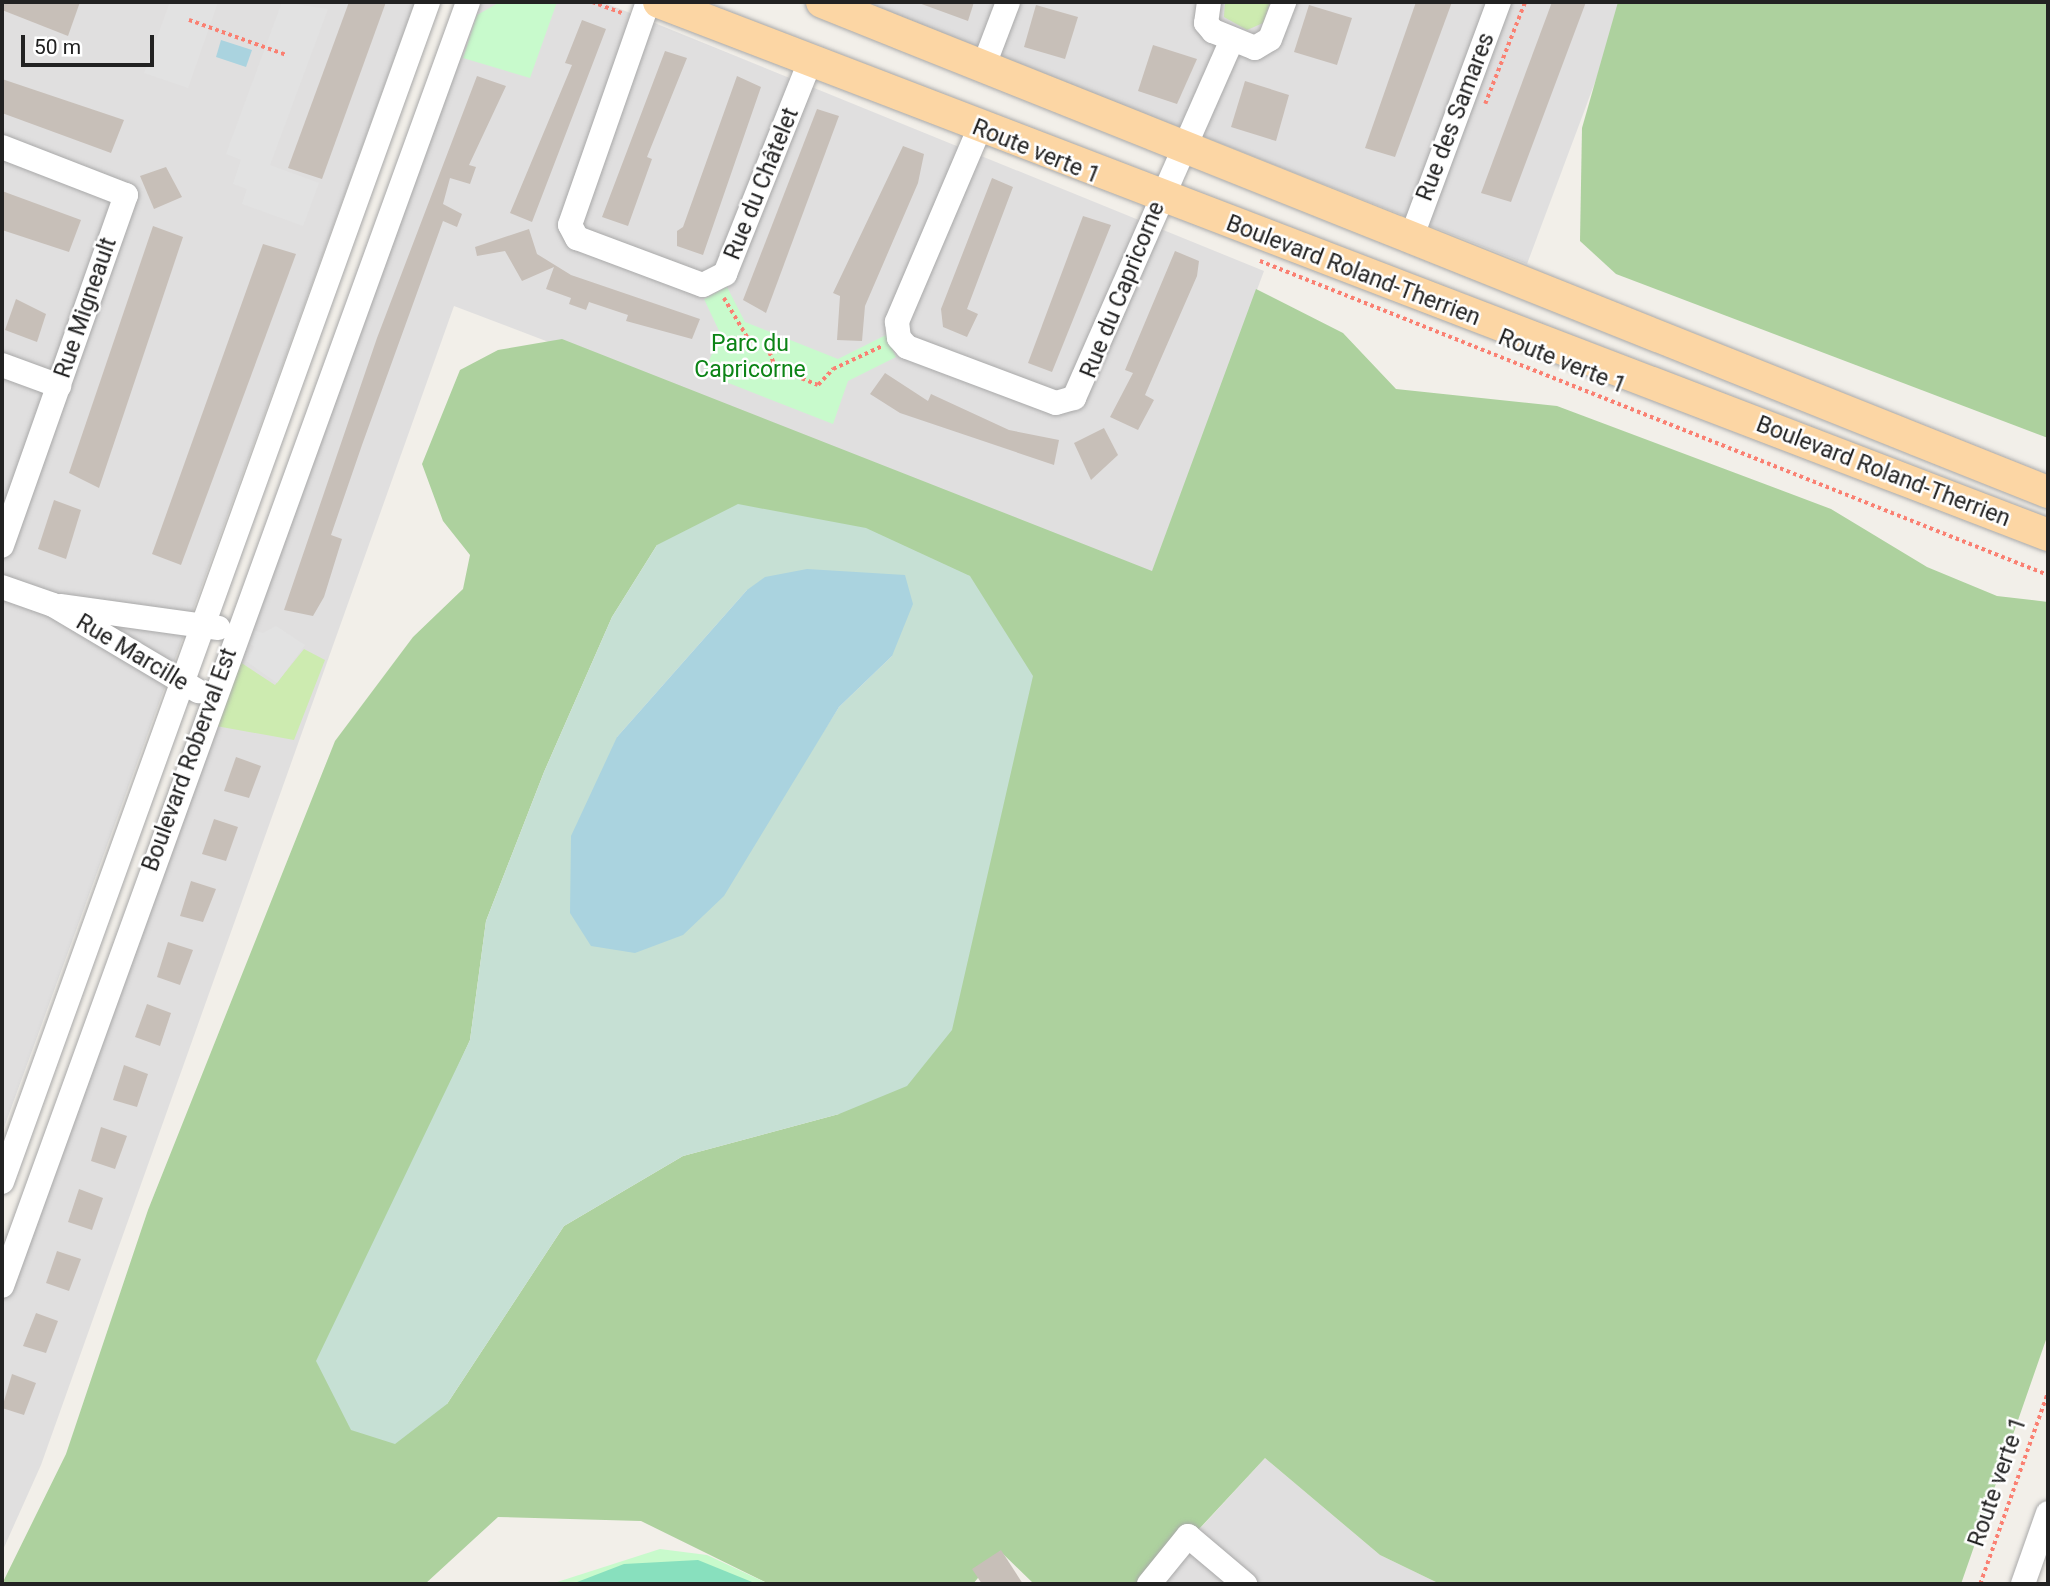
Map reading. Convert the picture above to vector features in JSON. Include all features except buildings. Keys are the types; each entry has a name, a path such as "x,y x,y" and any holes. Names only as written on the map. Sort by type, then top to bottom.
{"main road":[{"name":"Boulevard Roland-Therrien","path":"822,2 1413,233 2048,492"},
{"name":"Boulevard Roland-Therrien","path":"649,8 810,61 1158,198 2048,535"}],"street":[{"name":"Boulevard Roberval Est","path":"2,1182 351,224 428,2"},
{"name":"Boulevard Roberval Est","path":"2,1286 234,635 468,2"},
{"path":"984,65 1008,2"},
{"path":"1209,2 1206,23 1232,39 1264,47 1284,2"},
{"name":"Rue des Samares","path":"1413,233 1499,2"},
{"name":"Rue du Châtelet","path":"649,8 570,225 577,238 703,285 716,284 725,274 810,61"},
{"name":"Rue du Capricorne","path":"899,338 907,347 1056,402 1074,398 1086,385 1158,198 1189,145 1232,39"},
{"path":"899,338 897,322 980,127"},
{"name":"Rue Migneault","path":"2,147 126,195 2,547"},
{"path":"351,224 381,236"},
{"path":"2,365 59,386"},
{"name":"Rue Marcille","path":"2,587 53,605 206,623 234,635"},
{"name":"Rue Marcille","path":"53,605 182,687 213,695"},
{"path":"2023,1584 2048,1513"},
{"path":"1149,1584 1188,1536 1245,1584"}],"path":[{"path":"592,2 649,8"},
{"path":"189,20 287,55"},
{"name":"Route verte 1","path":"1255,259 2048,575"},
{"path":"716,284 749,340 767,346 776,369 818,385 833,369 899,338"},
{"name":"Route verte 1","path":"1980,1584 2048,1392"}],"shaded area":[{"path":"2,2 415,2 2,1133"},
{"path":"170,2 218,2 188,88 144,73"},
{"path":"282,2 328,9 270,165 319,183 303,226 242,204 247,189 233,184 241,160 226,154"},
{"path":"479,2 603,2 1264,271 1152,572 454,306 41,1465 2,1552 2,1300"},
{"path":"861,2 1625,2 1527,264"},
{"path":"276,626 305,645 277,683 246,661 254,647 247,642 251,629 263,633"},
{"path":"1265,1458 1380,1555 1440,1584 1149,1584"}],"green space":[{"path":"500,2 557,2 530,78 463,58 477,15"},
{"path":"1225,2 1270,2 1263,23 1247,30 1224,17"},
{"path":"1618,2 2048,2 2048,438 1616,274 1580,241 1582,128"},
{"name":"Parc du Capricorne","path":"727,287 745,322 838,359 886,335 896,357 848,381 833,424 703,373 721,335 704,299"},
{"path":"1256,289 1343,333 1396,389 1557,406 1831,509 1927,567 1997,596 2048,602 2048,1334 1961,1584 1440,1584 1380,1555 1265,1458 1148,1584 1034,1584 1000,1551 973,1584 769,1584 641,1521 498,1517 425,1584 2,1584 66,1454 148,1210 335,741 413,637 463,589 470,555 443,521 422,464 460,370 498,350 562,339 1152,571","holes":["657,545 970,576 839,1114 683,1156 564,1226 447,1404 427,1134 470,1040 486,921 544,772 612,617"]},
{"path":"738,504 866,528 970,576 1033,676 952,1030 907,1086 839,1114 683,1156 564,1226 447,1404 395,1444 351,1430 316,1361 470,1040 486,921 544,772 612,617 657,545","holes":["747,590 892,656 839,707 786,791 617,737"]},
{"path":"304,649 325,660 294,740 216,726 240,662 275,685"},
{"path":"660,1549 707,1555 769,1584 551,1584"},
{"path":"698,1560 757,1584 572,1584 624,1564"}],"water":[{"path":"221,40 252,50 246,67 216,57"},
{"path":"807,569 905,575 913,604 892,656 839,707 724,896 683,935 635,953 591,946 570,913 571,836 617,737 747,590 765,577"}]}
